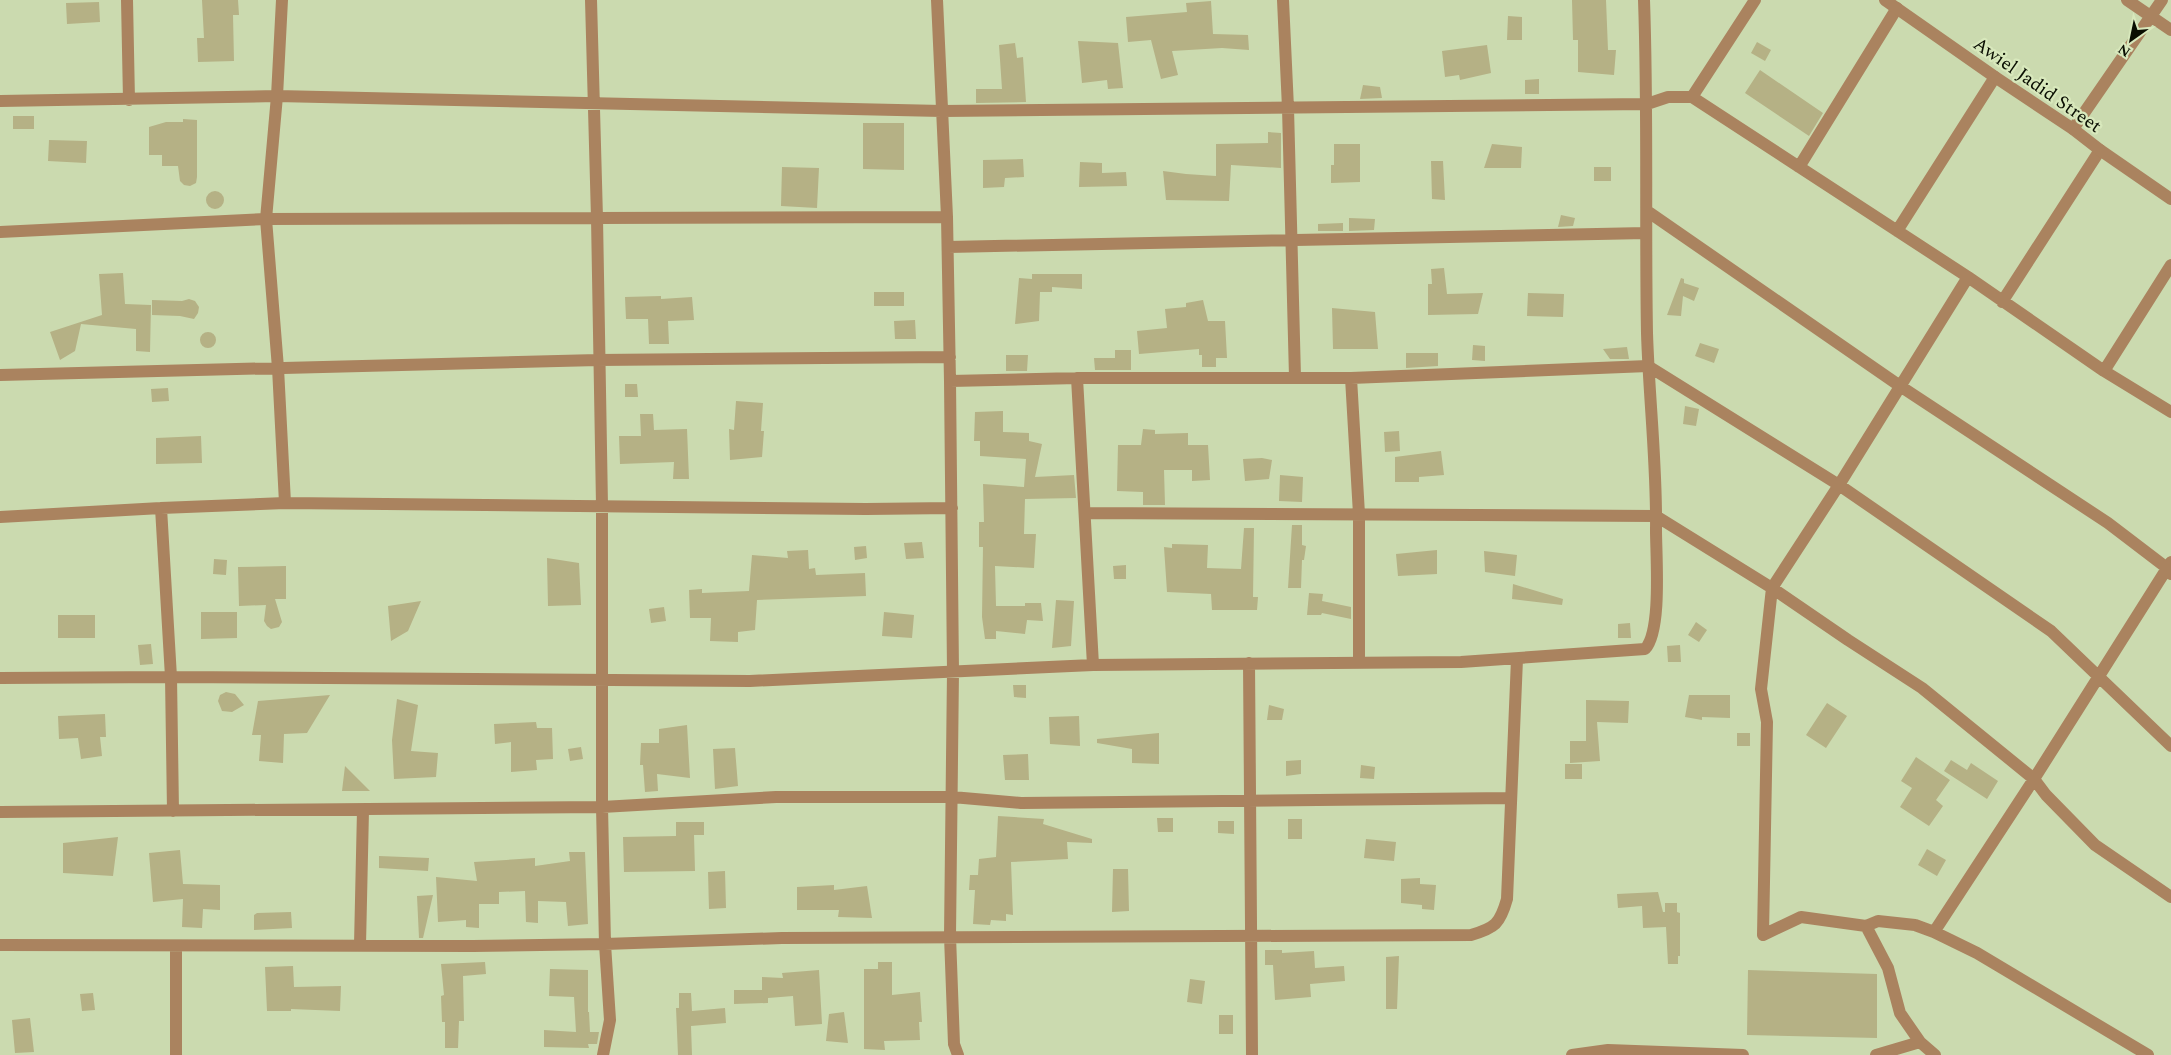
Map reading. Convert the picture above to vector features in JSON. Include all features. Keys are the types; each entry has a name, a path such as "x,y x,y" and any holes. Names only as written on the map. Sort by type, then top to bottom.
{"street":[{"path":"127,0 129,100"},
{"path":"282,0 277,96 266,219 278,368 285,503"},
{"path":"591,0 602,505 602,807 605,944 610,1020 603,1055"},
{"path":"937,0 948,247 954,671 950,936 954,1044 958,1055"},
{"path":"1283,0 1288,108 1295,377"},
{"path":"0,678 171,677 750,681 1093,665 1461,662 1645,649 1649,644 1656,614 1656,516 1648,366 1647,104 1644,0"},
{"path":"1692,97 1754,0"},
{"name":"Awiel Jadid Street","path":"1885,0 2171,199"},
{"path":"2126,0 2171,30"},
{"path":"2073,129 2162,0"},
{"path":"1799,167 1897,8"},
{"path":"1897,231 1995,77"},
{"path":"0,101 277,96 942,111 1647,104 1668,97 1692,97 1968,277 2104,371 2171,412"},
{"path":"2002,302 2100,150"},
{"path":"1647,211 1900,386 2108,523 2170,568 1934,932"},
{"path":"0,232 266,219 947,217"},
{"path":"948,247 1646,233"},
{"path":"2104,371 2171,265"},
{"path":"1968,277 1839,485 1772,588 1761,689 1767,722 1763,935 1801,917 1866,926 1878,921 1915,925 1977,953 2148,1055"},
{"path":"0,375 598,360 950,357"},
{"path":"950,381 1077,378 1351,378 1648,366 1839,485 2051,631 2171,746"},
{"path":"1077,378 1093,665"},
{"path":"1351,378 1359,514 1359,662"},
{"path":"0,517 285,503 866,509 952,508"},
{"path":"161,508 171,677 173,811"},
{"path":"1085,514 1656,516 1772,588 1922,688 2034,779 2046,795 2095,845 2171,897"},
{"path":"0,946 176,947 605,944 782,938 950,936 1250,937 1471,935 1489,929 1502,918 1507,899 1517,659"},
{"path":"1250,663 1252,1055"},
{"path":"0,812 602,807 776,797 952,797 1021,803 1250,799 1510,798"},
{"path":"360,945 363,810"},
{"path":"1866,926 1888,968 1900,1013 1920,1042 1935,1055"},
{"path":"176,947 176,1055"},
{"path":"1876,1055 1920,1042"},
{"path":"1572,1055 1608,1050 1743,1055"}],"building":[{"path":"202,0 238,0 239,15 233,15 234,61 198,62 197,38 204,38"},
{"path":"1572,0 1606,0 1608,50 1616,50 1614,75 1578,72 1578,40 1573,40"},
{"path":"1211,1 1213,34 1248,35 1249,50 1222,48 1172,51 1178,75 1161,79 1151,40 1128,42 1126,17 1187,12 1186,3"},
{"path":"99,2 100,22 67,24 66,3"},
{"path":"1508,16 1522,17 1522,40 1507,40"},
{"path":"1078,41 1118,43 1123,88 1108,89 1107,80 1082,83"},
{"path":"1757,42 1771,50 1765,61 1751,53"},
{"path":"1015,43 1017,58 1023,57 1026,102 976,103 976,89 1002,89 999,45"},
{"path":"1487,45 1491,73 1460,80 1459,75 1445,77 1442,51"},
{"path":"1760,70 1823,113 1809,136 1745,93"},
{"path":"1539,79 1539,94 1525,94 1525,80"},
{"path":"1363,85 1380,87 1382,98 1360,99"},
{"path":"13,116 34,116 34,129 13,129"},
{"path":"183,119 197,120 197,177 196,183 190,186 184,185 180,181 178,166 162,166 162,155 149,155 149,127 166,122 183,122"},
{"path":"863,123 904,123 904,170 863,169"},
{"path":"1268,132 1281,133 1281,168 1231,165 1229,201 1166,200 1163,171 1216,176 1216,144 1268,143"},
{"path":"49,140 87,141 86,163 48,161"},
{"path":"1334,144 1360,144 1360,182 1331,183 1331,165 1334,165"},
{"path":"1492,144 1522,147 1521,168 1484,168"},
{"path":"1023,159 1024,177 1005,178 1004,187 983,188 983,160"},
{"path":"1431,161 1443,161 1445,200 1432,199"},
{"path":"1080,162 1102,163 1102,173 1126,172 1127,186 1079,187"},
{"path":"782,167 819,168 817,208 781,206"},
{"path":"1594,167 1611,167 1611,181 1594,181"},
{"path":"215,191 221,194 224,200 221,206 215,209 209,206 206,200 209,194"},
{"path":"1561,215 1575,218 1573,226 1558,227"},
{"path":"1349,218 1375,219 1374,230 1349,231"},
{"path":"1343,223 1343,231 1318,231 1318,224"},
{"path":"1444,268 1447,294 1483,293 1478,314 1428,315 1428,284 1432,284 1431,269"},
{"path":"123,273 125,304 151,305 150,352 136,351 136,329 81,324 75,351 60,360 50,332 102,315 99,274"},
{"path":"1032,274 1082,274 1082,289 1052,287 1052,292 1040,292 1039,321 1015,324 1019,278 1032,279"},
{"path":"1681,278 1684,279 1684,283 1699,288 1694,301 1683,296 1681,316 1667,315"},
{"path":"874,292 904,292 904,306 874,306"},
{"path":"1528,293 1564,294 1563,317 1527,316"},
{"path":"661,296 661,299 692,297 694,320 668,321 669,344 649,344 648,319 626,319 625,297"},
{"path":"189,299 195,301 199,307 194,319 180,316 152,315 152,300 182,301"},
{"path":"1203,300 1208,321 1225,321 1227,358 1216,358 1216,367 1202,367 1202,355 1199,355 1199,349 1139,354 1137,331 1167,328 1165,309 1186,307 1186,303"},
{"path":"1332,308 1375,312 1378,349 1333,349"},
{"path":"915,320 916,339 895,339 894,321"},
{"path":"208,332 216,340 208,348 200,340"},
{"path":"1700,343 1719,349 1714,363 1695,356"},
{"path":"1473,345 1485,346 1485,361 1472,360"},
{"path":"1627,347 1629,359 1610,359 1603,349"},
{"path":"1115,350 1131,350 1131,370 1095,370 1094,358 1115,358"},
{"path":"1406,353 1438,353 1438,366 1406,368"},
{"path":"1006,355 1028,355 1027,371 1006,371"},
{"path":"625,384 637,384 638,397 625,397"},
{"path":"168,388 169,401 152,402 151,389"},
{"path":"736,401 763,403 761,431 764,431 762,457 730,460 729,429 734,430"},
{"path":"1685,406 1699,409 1696,426 1683,424"},
{"path":"1003,411 1003,432 1029,433 1029,441 1042,444 1035,477 1074,475 1076,498 1025,499 1024,534 1036,534 1034,568 995,566 996,606 1025,606 1025,603 1041,603 1043,621 1027,620 1025,634 996,631 996,639 985,639 982,617 983,547 979,547 979,522 984,522 983,484 1024,487 1026,459 980,456 980,441 974,441 975,412"},
{"path":"640,414 653,414 654,430 687,429 689,479 673,479 674,462 620,464 619,436 641,436"},
{"path":"1143,429 1155,430 1155,434 1188,433 1188,445 1208,445 1210,480 1192,481 1192,470 1164,470 1165,505 1143,505 1143,492 1117,491 1118,445 1141,445"},
{"path":"1399,431 1400,451 1385,452 1384,432"},
{"path":"201,436 202,463 156,464 156,438"},
{"path":"1441,451 1444,475 1419,477 1419,482 1395,482 1395,457"},
{"path":"1262,458 1272,460 1269,479 1245,481 1243,459"},
{"path":"1280,475 1303,477 1302,502 1279,501"},
{"path":"1292,525 1302,525 1302,545 1306,546 1304,560 1302,560 1301,588 1288,588"},
{"path":"1244,528 1254,528 1253,597 1258,597 1257,610 1212,610 1211,594 1167,592 1164,547 1172,548 1172,544 1208,545 1207,568 1241,569"},
{"path":"922,542 924,558 906,559 904,543"},
{"path":"866,546 867,558 855,560 854,547"},
{"path":"808,550 809,569 815,568 816,575 865,573 866,596 757,600 755,630 738,632 738,642 710,641 711,618 690,618 689,590 702,589 702,593 749,591 752,555 788,558 787,551"},
{"path":"1437,550 1437,574 1398,576 1396,554"},
{"path":"1484,551 1517,555 1515,576 1485,572"},
{"path":"547,558 579,563 581,605 548,606"},
{"path":"214,559 227,560 226,575 213,574"},
{"path":"1126,565 1126,579 1114,579 1113,566"},
{"path":"286,566 286,599 275,599 282,622 279,627 271,629 264,621 266,605 239,606 238,567"},
{"path":"1513,584 1563,599 1562,605 1512,599"},
{"path":"1309,593 1323,594 1322,601 1351,607 1351,619 1322,613 1321,615 1307,615"},
{"path":"1056,600 1074,601 1071,646 1052,648"},
{"path":"421,601 408,631 391,641 388,606"},
{"path":"664,607 666,621 651,623 649,609"},
{"path":"201,612 237,612 237,638 201,639"},
{"path":"884,612 914,615 912,638 882,636"},
{"path":"58,615 95,615 95,638 58,638"},
{"path":"1696,622 1707,630 1699,642 1688,635"},
{"path":"1630,623 1631,638 1618,638 1618,624"},
{"path":"151,644 153,664 140,665 138,645"},
{"path":"1680,645 1681,662 1668,662 1667,646"},
{"path":"1013,685 1026,685 1026,698 1014,697"},
{"path":"226,692 235,694 244,705 232,712 222,711 218,701 220,695"},
{"path":"330,695 307,733 284,734 283,763 259,761 261,735 252,735 258,701"},
{"path":"1689,695 1730,695 1730,718 1702,717 1702,720 1685,717"},
{"path":"397,699 418,705 411,751 438,753 436,777 394,779 392,740"},
{"path":"1586,700 1629,701 1628,723 1597,722 1600,761 1570,763 1570,741 1586,741"},
{"path":"1827,703 1847,716 1826,748 1806,735"},
{"path":"1269,705 1284,709 1282,720 1267,720"},
{"path":"105,714 106,737 100,737 102,756 81,759 78,738 59,739 58,716"},
{"path":"1079,716 1080,746 1050,744 1049,717"},
{"path":"536,722 537,728 552,728 553,759 536,760 537,770 511,772 511,742 495,744 494,724"},
{"path":"687,725 690,778 657,774 658,791 645,792 643,765 640,765 641,743 659,743 659,729"},
{"path":"1159,733 1159,764 1132,763 1132,749 1097,743 1097,739"},
{"path":"1737,733 1750,733 1750,746 1737,746"},
{"path":"581,747 583,759 570,761 568,749"},
{"path":"735,748 738,786 715,789 713,749"},
{"path":"1028,754 1029,780 1005,780 1003,755"},
{"path":"1916,757 1950,780 1936,800 1943,806 1929,826 1900,807 1912,788 1901,781"},
{"path":"1301,760 1301,774 1286,776 1286,761"},
{"path":"1951,760 1967,770 1971,763 1998,781 1987,799 1944,771"},
{"path":"1565,764 1582,764 1582,779 1565,779"},
{"path":"1361,765 1375,767 1374,779 1360,778"},
{"path":"345,766 370,791 342,791"},
{"path":"998,816 1044,819 1043,824 1092,839 1092,843 1067,842 1068,859 1011,862 1013,915 1006,914 1006,921 991,920 990,925 973,924 975,890 969,890 970,875 978,875 979,859 996,857"},
{"path":"1157,818 1173,818 1173,832 1158,832"},
{"path":"1288,819 1302,819 1302,839 1288,839"},
{"path":"1218,821 1234,821 1234,834 1218,833"},
{"path":"676,822 704,822 704,835 694,835 695,871 624,872 623,837 676,836"},
{"path":"118,837 113,876 63,873 63,843"},
{"path":"1366,839 1396,842 1394,861 1364,858"},
{"path":"1927,849 1946,860 1937,876 1918,865"},
{"path":"180,850 183,884 220,885 220,910 203,909 202,928 182,927 183,899 153,902 149,853"},
{"path":"569,852 585,852 588,924 568,926 566,902 538,901 538,923 526,922 525,891 499,892 499,904 479,904 479,928 466,927 466,920 438,922 436,877 477,881 474,862 535,858 535,866 570,861"},
{"path":"379,856 429,858 428,871 379,868"},
{"path":"1113,869 1128,869 1129,911 1112,912"},
{"path":"725,871 726,908 709,909 708,872"},
{"path":"1420,878 1420,884 1436,885 1434,910 1422,909 1422,905 1401,903 1401,879"},
{"path":"834,885 834,890 867,886 872,918 838,917 839,910 797,910 797,887"},
{"path":"1658,892 1663,912 1665,912 1665,903 1677,903 1677,912 1680,913 1680,956 1678,956 1678,964 1668,964 1666,927 1643,928 1642,906 1618,908 1617,894"},
{"path":"433,895 423,938 419,938 417,896"},
{"path":"291,912 292,928 254,930 254,915 257,913"},
{"path":"1265,950 1282,950 1282,953 1314,951 1315,968 1344,966 1345,981 1310,984 1311,997 1275,1000 1273,965 1265,965"},
{"path":"1399,956 1397,1009 1386,1009 1386,957"},
{"path":"485,962 486,974 463,976 464,1021 459,1021 458,1048 445,1048 445,1022 442,1022 441,996 444,995 441,964"},
{"path":"878,962 892,962 892,995 920,992 922,1022 919,1022 920,1040 884,1041 885,1050 864,1049 864,969 878,969"},
{"path":"293,966 294,987 341,986 340,1011 291,1009 291,1011 267,1011 265,967"},
{"path":"550,969 588,970 590,1032 599,1032 597,1044 588,1044 589,1048 544,1047 544,1030 576,1032 574,997 549,996"},
{"path":"819,970 822,1024 795,1026 793,996 768,998 768,1003 734,1004 734,990 762,990 762,977 783,978 782,973"},
{"path":"1748,970 1877,974 1877,1038 1747,1035"},
{"path":"1190,979 1205,981 1202,1004 1187,1002"},
{"path":"93,993 95,1010 82,1011 80,994"},
{"path":"679,993 691,993 692,1011 725,1008 726,1023 691,1026 692,1055 678,1055 676,1008 679,1008"},
{"path":"844,1012 848,1043 826,1041 829,1014"},
{"path":"1219,1015 1233,1015 1233,1034 1219,1034"},
{"path":"30,1018 34,1052 15,1053 12,1020"}]}
